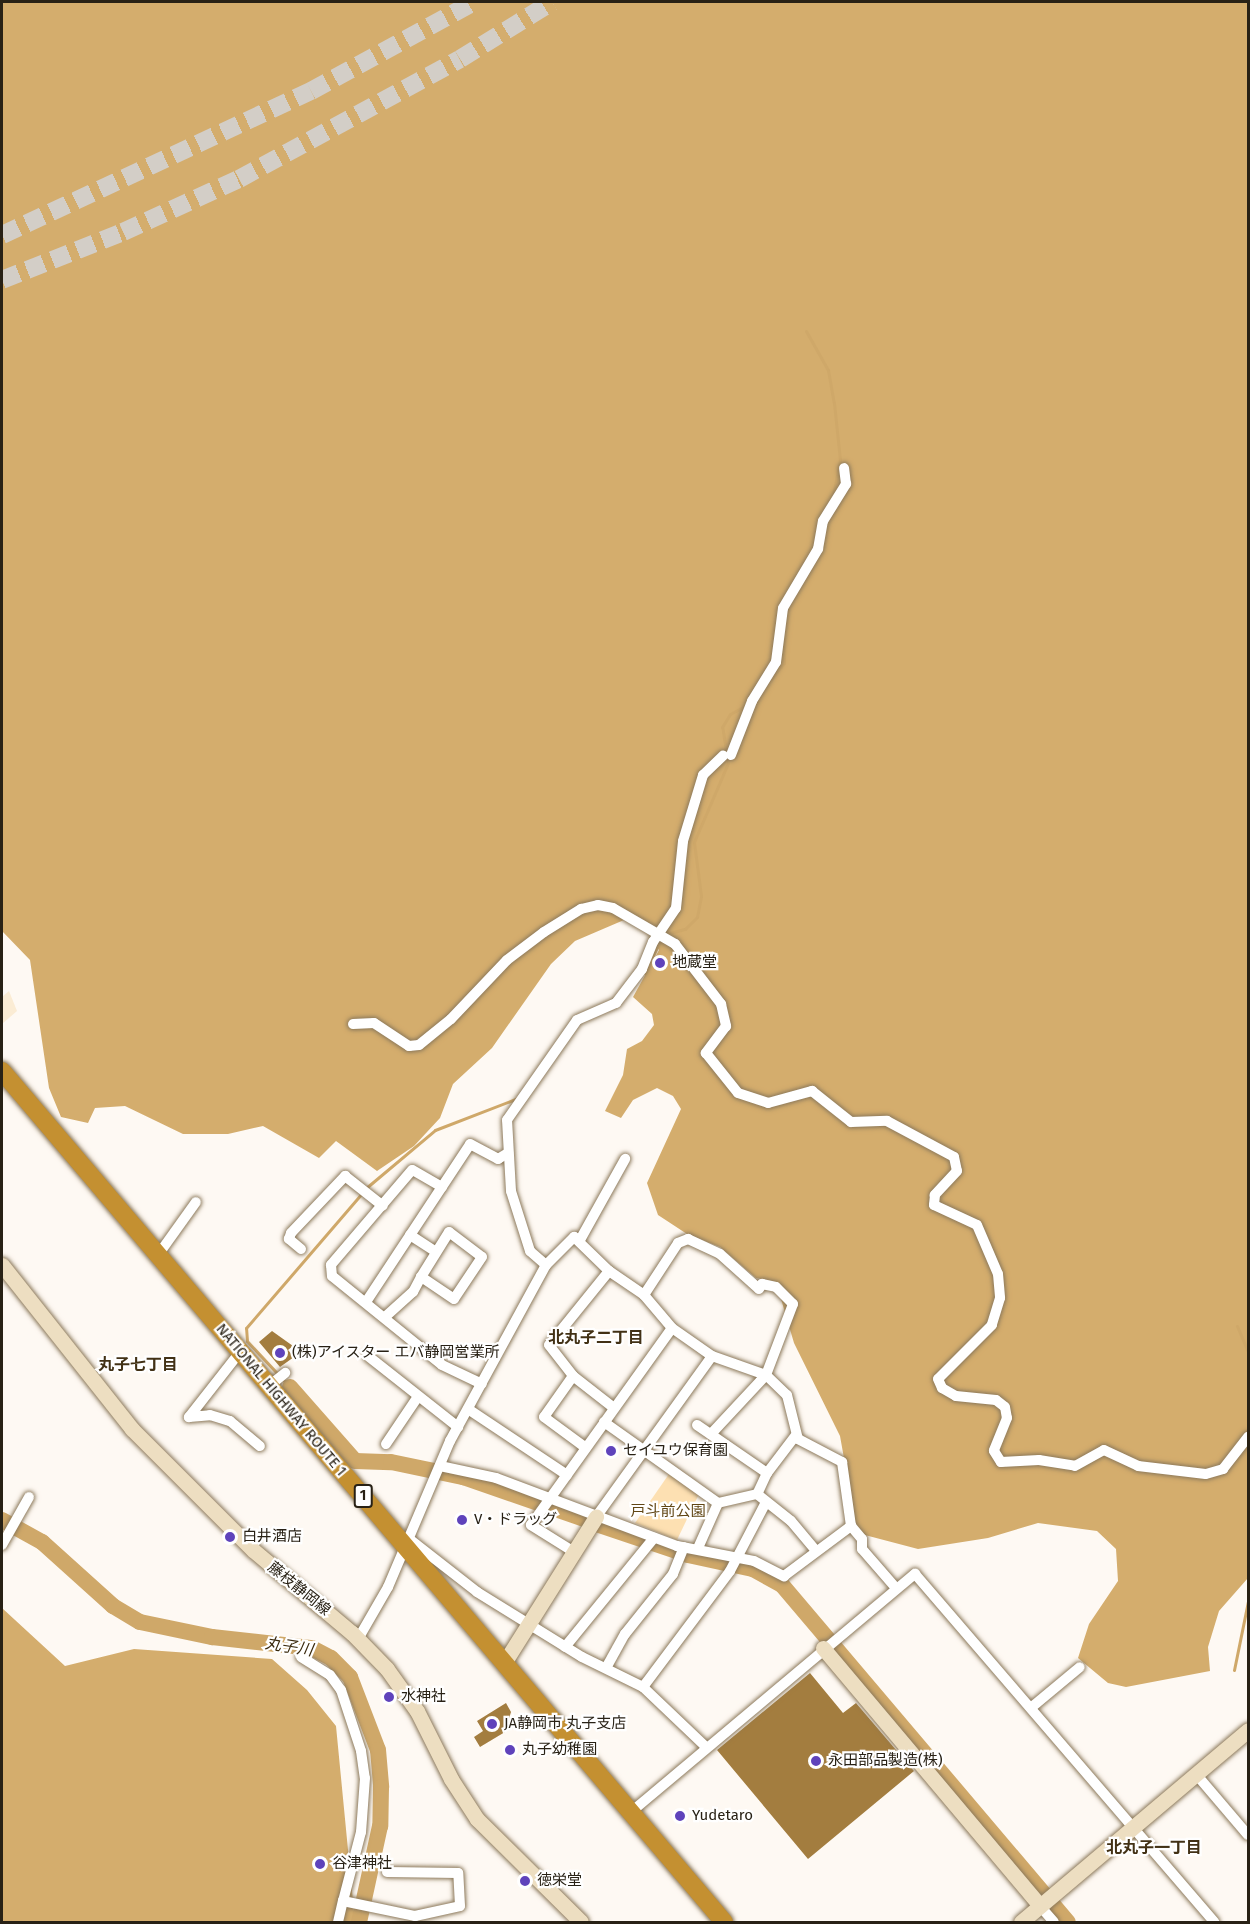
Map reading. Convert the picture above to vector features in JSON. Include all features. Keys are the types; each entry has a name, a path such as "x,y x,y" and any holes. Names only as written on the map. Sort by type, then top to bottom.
{"highway":[{"name":"NATIONAL HIGHWAY ROUTE 1","path":"2,1071 240,1352 277,1380 504,1663 724,1923"}],"main road":[{"name":"藤枝静岡線","path":"2,1265 141,1438 280,1575 358,1639 409,1698 477,1819 580,1923"},
{"path":"504,1663 596,1517"},
{"path":"829,1644 1046,1902"},
{"path":"1021,1923 1248,1730"}],"street":[{"path":"546,1265 530,1251 511,1191 507,1120 513,1108 577,1020 583,1014 610,1006 622,996 646,964 658,934 676,908 683,841 704,775 727,756 752,701 776,663 779,618 818,549 828,511 842,495 844,468"},
{"path":"353,1024 374,1023 409,1046 418,1045 457,1013 507,960 567,917 593,905 614,908 681,950 726,1012 726,1026 706,1053 738,1094 768,1103 812,1091 851,1122 887,1121 954,1157 957,1171 935,1195 934,1205 977,1225 998,1274 1000,1298 992,1325 938,1379 942,1388 956,1396 996,1400 1005,1407 1007,1418 994,1451 1001,1462 1039,1460 1075,1466 1104,1450 1138,1466 1206,1474 1223,1469 1248,1437"},
{"path":"366,1302 471,1144 498,1160 508,1154"},
{"path":"580,1240 625,1159"},
{"path":"442,1187 412,1170 331,1265 332,1276 442,1365 482,1384"},
{"path":"301,1249 289,1239 291,1233 345,1176 383,1206"},
{"path":"158,1255 196,1202"},
{"path":"385,1317 413,1292 421,1276 449,1232 482,1257 454,1299 421,1276"},
{"path":"410,1235 436,1252"},
{"path":"358,1639 406,1542 458,1427 546,1265 574,1237 580,1240 609,1271 644,1295 672,1328 712,1356 765,1375 787,1395 796,1435 807,1446 842,1462 851,1526 862,1539 862,1549 895,1587"},
{"path":"644,1295 678,1243 688,1239 720,1254 759,1289 762,1284 776,1287 794,1304 765,1375 711,1434"},
{"path":"609,1271 550,1341 552,1353 573,1376 614,1408"},
{"path":"574,1552 531,1525 672,1328"},
{"path":"240,1352 189,1417 210,1415 230,1421 260,1446"},
{"path":"368,1356 417,1398 458,1427"},
{"path":"596,1517 712,1356"},
{"path":"573,1376 544,1417 586,1448"},
{"path":"386,1444 417,1398"},
{"path":"468,1409 567,1475"},
{"path":"604,1422 718,1503 757,1494"},
{"path":"697,1425 766,1473"},
{"path":"757,1494 766,1473 796,1435"},
{"path":"438,1470 496,1478 547,1503 596,1517 654,1538 682,1553"},
{"path":"757,1494 765,1504 785,1515 816,1551"},
{"path":"4,1542 29,1497"},
{"path":"698,1548 718,1503"},
{"path":"643,1687 734,1562 765,1504"},
{"path":"606,1668 682,1553 698,1548 734,1562 784,1576 851,1526"},
{"path":"565,1647 654,1538"},
{"path":"406,1542 477,1592 565,1647 643,1687 706,1747"},
{"path":"631,1812 912,1575 922,1577 1214,1923"},
{"path":"301,1657 330,1675 341,1690 361,1751 365,1778 361,1832 338,1923"},
{"path":"1032,1707 1080,1667"},
{"path":"1196,1774 1248,1835"},
{"path":"345,1902 373,1910 415,1916 460,1906 458,1873 387,1872"},
{"path":"1046,1902 1054,1923"}],"shaded area":[{"path":"2,2 1248,2 1248,1578 1219,1611 1208,1647 1210,1671 1126,1687 1108,1683 1078,1658 1089,1624 1118,1581 1116,1549 1097,1531 1038,1523 988,1538 918,1549 861,1534 856,1525 840,1436 794,1343 776,1282 756,1278 720,1247 687,1234 658,1215 647,1183 681,1109 673,1096 657,1088 633,1100 621,1118 605,1111 623,1075 627,1049 642,1041 654,1025 652,1014 633,997 659,950 649,933 624,920 575,941 551,964 492,1048 453,1084 440,1118 414,1146 377,1171 336,1141 319,1158 263,1126 228,1134 183,1134 125,1106 95,1108 88,1123 61,1117 49,1088 30,960 2,931"},
{"path":"9,991 17,1011 2,1024 2,997"},
{"path":"2,1608 65,1666 134,1649 272,1659 307,1690 336,1726 355,1922 2,1922"}],"green space":[{"name":"戸斗前公園","path":"669,1474 699,1494 677,1540 635,1523"}],"building":[{"name":"(株)アイスター エバ静岡営業所","path":"272,1331 293,1346 288,1350 294,1357 280,1367 259,1342"},
{"name":"永田部品製造(株)","path":"810,1673 843,1713 856,1703 914,1771 808,1859 717,1750"},
{"name":"JA静岡市 丸子支店","path":"506,1703 511,1712 505,1732 480,1747 474,1737 483,1731 477,1721"}],"waterway":[{"path":"806,331 828,370 834,403 840,460 833,495"},
{"path":"771,679 784,663 783,639"},
{"path":"666,934 685,929 697,917 701,896 694,842 728,763 722,727 730,714 747,705"},
{"path":"645,973 657,947"},
{"path":"366,1188 435,1130 518,1098"},
{"path":"290,1387 247,1341 246,1328 362,1193"},
{"path":"1237,1326 1248,1352"},
{"path":"290,1387 355,1461 391,1462 463,1477 587,1520"},
{"name":"丸子川","path":"2,1520 42,1542 113,1606 140,1622 212,1637 312,1648 331,1658 350,1677 378,1750 381,1787 380,1826 359,1922"},
{"path":"599,1525 688,1555 753,1569 782,1585 1068,1922"},
{"path":"1234,1670 1248,1601"}],"tunnel":[{"path":"2,235 311,91 474,2"},
{"path":"2,280 123,232 239,179 460,59 552,2"}],"place":[{"name":"地蔵堂","path":"660,963"},
{"name":"(株)アイスター エバ静岡営業所","path":"280,1353"},
{"name":"セイユウ保育園","path":"611,1451"},
{"name":"V・ドラッグ","path":"462,1520"},
{"name":"白井酒店","path":"230,1537"},
{"name":"水神社","path":"389,1697"},
{"name":"JA静岡市 丸子支店","path":"492,1724"},
{"name":"丸子幼稚園","path":"510,1750"},
{"name":"永田部品製造(株)","path":"816,1761"},
{"name":"Yudetaro","path":"680,1816"},
{"name":"谷津神社","path":"320,1864"},
{"name":"徳栄堂","path":"525,1881"}],"district":[{"name":"北丸子二丁目","path":"596,1338"},
{"name":"丸子七丁目","path":"138,1365"},
{"name":"北丸子一丁目","path":"1154,1848"}]}
